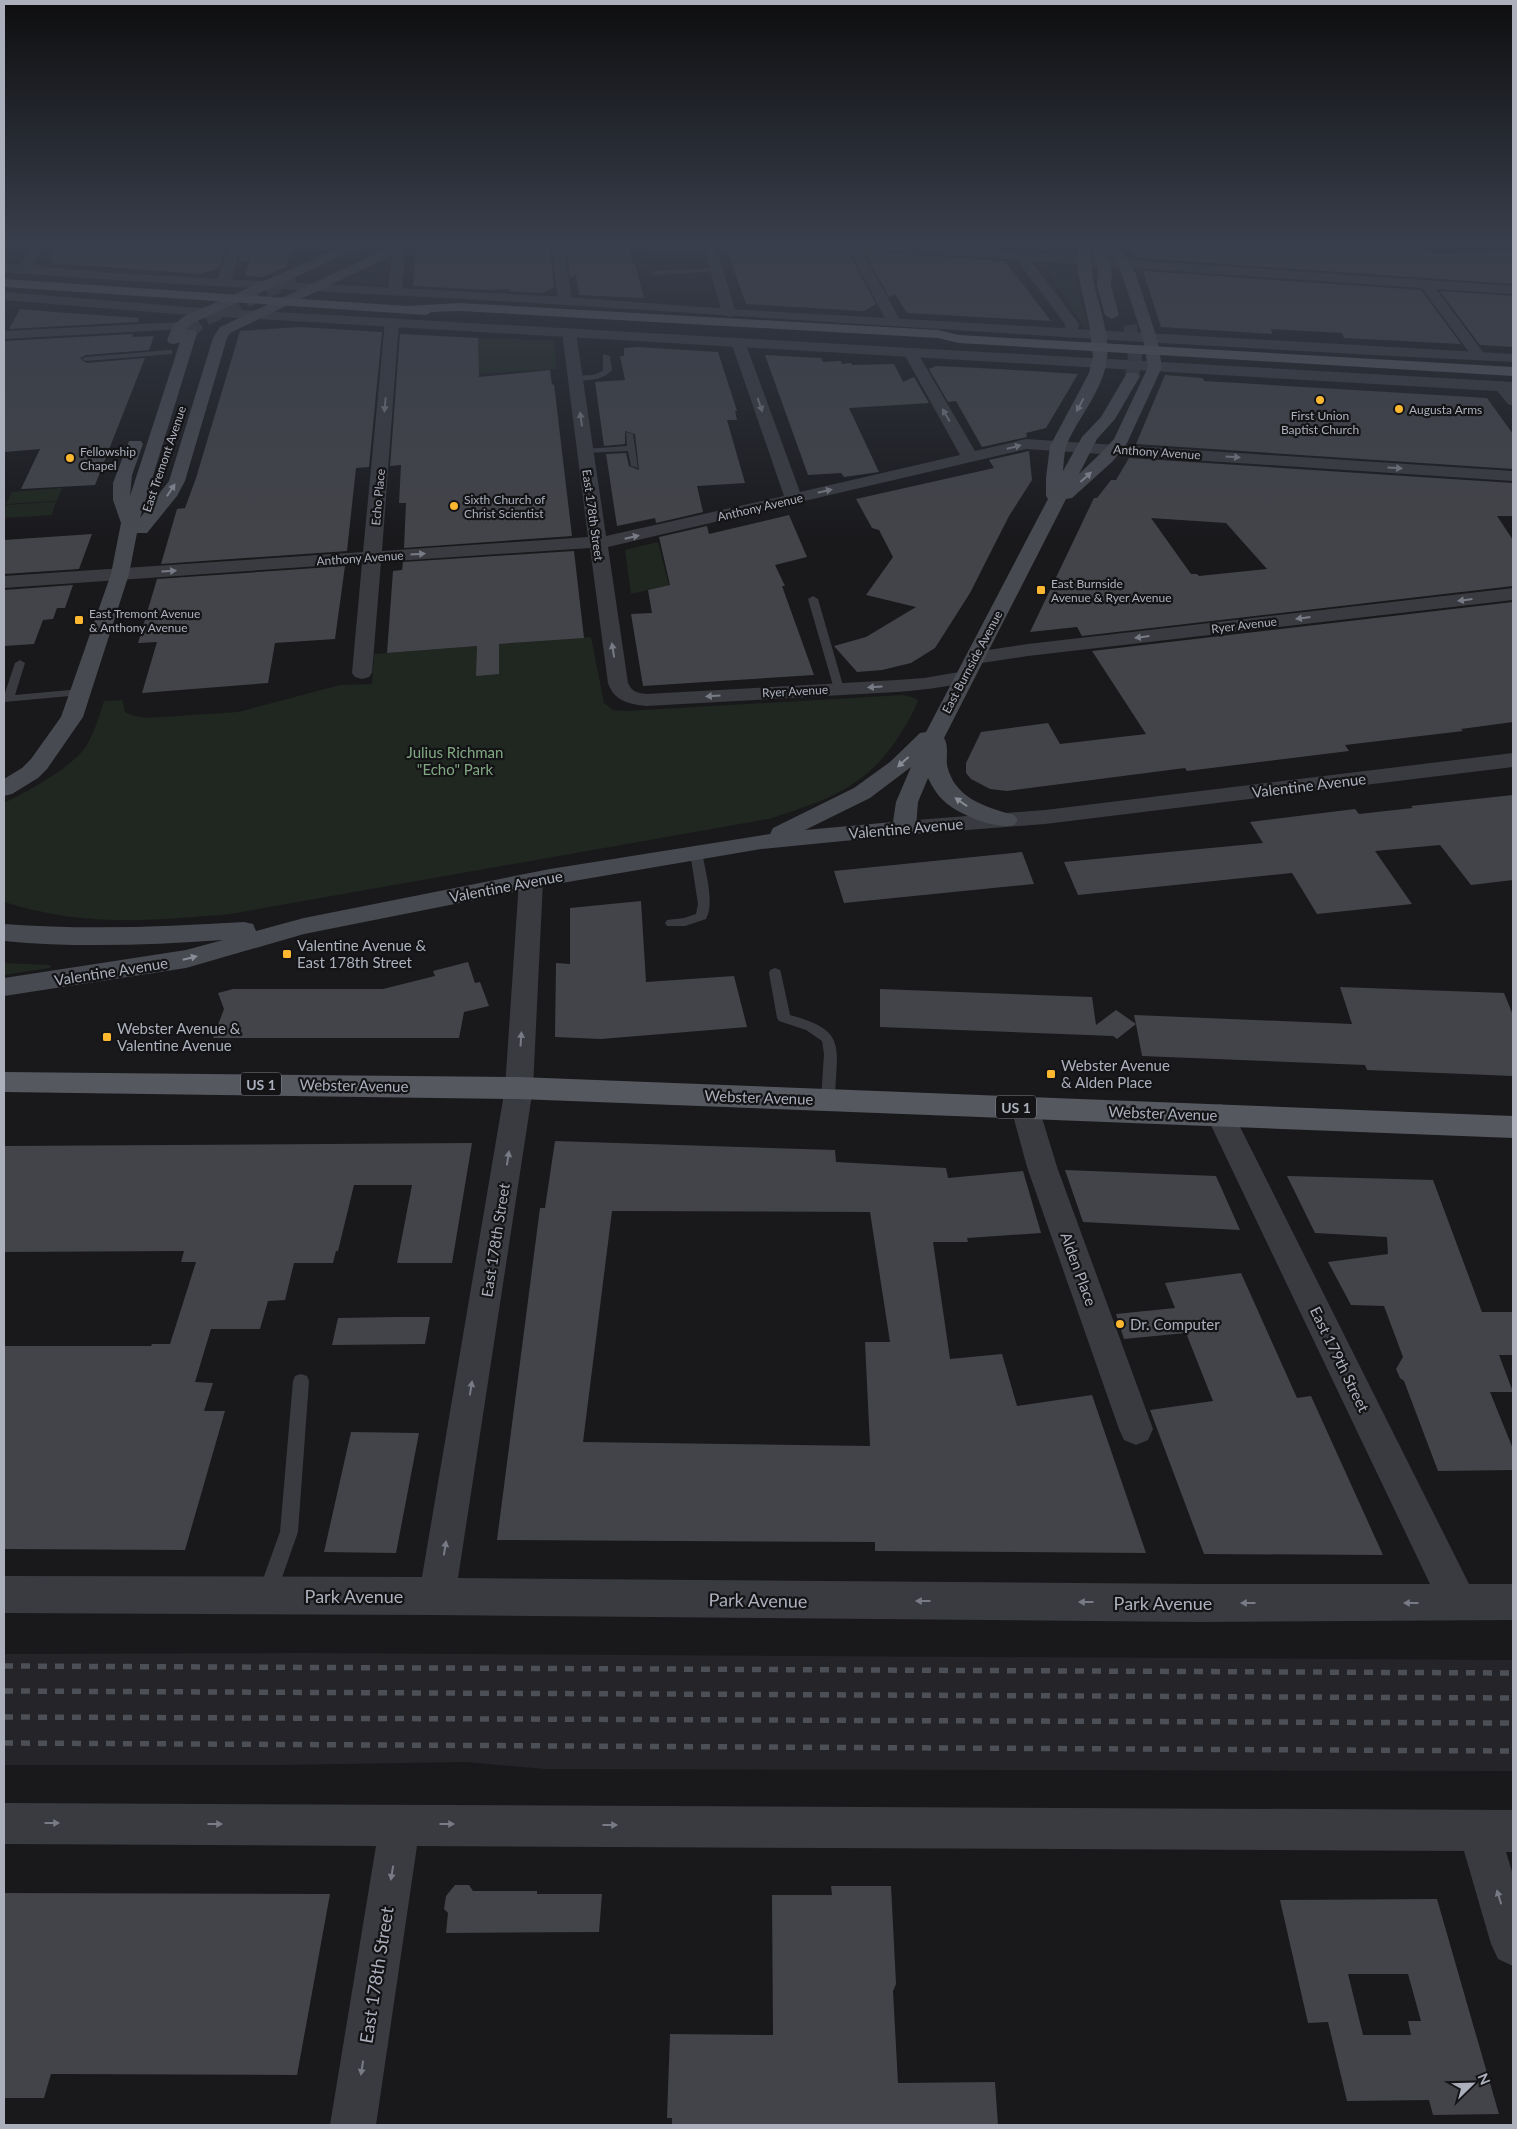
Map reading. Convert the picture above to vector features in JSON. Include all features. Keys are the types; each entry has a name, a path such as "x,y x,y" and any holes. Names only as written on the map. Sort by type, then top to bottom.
{"main road":[{"path":"160,377 169,352 177,340"},
{"name":"East Tremont Avenue","path":"4,789 26,776 39,764 72,717 135,526 182,340"},
{"path":"201,350 204,340"},
{"name":"East Tremont Avenue","path":"135,526 171,492 177,481 220,340"},
{"path":"909,340 939,342"},
{"path":"882,350 950,340"},
{"path":"978,340 1100,349 1098,340"},
{"path":"1149,340 1153,352 1513,372"},
{"name":"East Burnside Avenue","path":"1055,502 1054,478 1058,446 1097,373 1100,349"},
{"name":"East Burnside Avenue","path":"1055,502 1084,479 1115,450 1121,440 1153,352"},
{"name":"East Burnside Avenue","path":"904,828 907,802 938,728 1087,442 1107,420 1124,376"},
{"name":"East Tremont Avenue","path":"135,526 181,413"},
{"name":"East Tremont Avenue","path":"135,526 120,500 120,488 140,431"},
{"path":"938,728 934,759 935,772 947,790 959,802 972,809 1006,820"},
{"path":"761,842 862,793 898,767 938,728"},
{"name":"East Tremont Avenue","path":"4,770 59,736"},
{"name":"Valentine Avenue","path":"4,987 186,959 304,926 531,881 761,842 904,828"},
{"path":"4,918 114,936"},
{"name":"Valentine Avenue","path":"4,933 50,937 165,936 304,926"},
{"name":"Webster Avenue","path":"4,1082 519,1088 1513,1127"}],"street":[{"name":"Echo Place","path":"362,673 390,340"},
{"name":"East 178th Street","path":"570,340 618,683 620,690 625,696"},
{"path":"710,340 910,352 1100,349 1153,352 1507,386 1513,401"},
{"path":"1085,340 1100,349 1153,352 1513,358"},
{"path":"1467,340 1479,356"},
{"path":"738,342 794,499"},
{"path":"910,352 970,457"},
{"name":"Anthony Avenue","path":"4,582 122,569 372,558 618,540 1026,444 1058,446 1087,442 1115,450 1513,476"},
{"name":"Ryer Avenue","path":"974,658 1028,650 1513,594"},
{"name":"Ryer Avenue","path":"625,696 646,700 924,684 965,677"},
{"name":"Valentine Avenue","path":"904,828 1055,815 1513,760"},
{"name":"East 178th Street","path":"437,1596 519,1088 531,881"},
{"name":"Alden Place","path":"1025,1108 1040,1159 1136,1429"},
{"name":"East 179th Street","path":"1220,1115 1459,1602"},
{"name":"Park Avenue","path":"4,1595 437,1596 1200,1604 1513,1602"},
{"path":"4,1823 1496,1831 1513,1944"},
{"name":"East 178th Street","path":"353,2125 400,1824"}],"lane":[{"path":"86,359 169,352"},
{"path":"575,378 606,374 608,370 606,356"},
{"path":"629,434 635,466"},
{"path":"585,451 632,448"},
{"path":"813,599 839,689"},
{"path":"20,663 6,699 81,692"},
{"path":"671,923 685,922 702,916 704,904 696,852"},
{"path":"775,973 784,1018 807,1025 824,1035 830,1044 828,1099"},
{"path":"266,1596 289,1532 301,1381"}],"shaded area":[{"path":"304,1653 1513,1660 1513,1771 545,1769 466,1762 283,1765 4,1765 4,1654"}],"green space":[{"path":"478,340 554,340 557,369 476,374"},
{"path":"62,488 57,501 6,504 12,492"},
{"path":"56,502 52,515 4,518 6,505"},
{"path":"658,542 669,585 631,594 625,550"},
{"name":"Julius Richman \"Echo\" Park","path":"591,637 604,703 613,710 627,711 903,695 915,698 918,701 909,720 889,750 860,779 809,806 768,819 230,914 144,920 89,919 33,910 4,902 4,803 49,778 80,754 87,745 97,723 104,701 122,700 125,712 146,718 238,712 340,685 372,684 374,654"},
{"path":"4,963 51,965 50,968 4,975"}],"building":[{"path":"152,340 149,350 86,355 80,358 86,363 145,358 95,485 21,489 40,449 4,452 4,341"},
{"path":"237,340 381,340 369,467 356,468 347,551 161,564 177,509 185,508 196,478"},
{"path":"400,340 478,340 479,377 550,370 552,385 554,384 572,536 404,548 406,503 399,503 401,465 390,466"},
{"path":"1390,340 1458,340 1461,344"},
{"path":"1477,340 1513,340 1513,347 1480,345"},
{"path":"638,347 718,352 737,411 735,411 737,420 727,420 745,483 697,486 703,512 656,523 655,518 617,526 606,454 626,453 629,466 639,470 635,434 625,431 625,444 604,446 595,382 625,380 620,356 624,356 624,348"},
{"path":"765,355 821,358 823,362 841,361 842,364 851,363 852,365 894,364 903,382 914,377 929,403 849,408 879,472 844,477 841,473 808,475"},
{"path":"936,366 1078,374 1046,428 1026,433 1027,437 982,447 956,401 948,402 929,369"},
{"path":"1165,375 1203,378 1204,381 1487,398 1513,434 1513,469 1136,444"},
{"path":"1029,451 1032,480 1009,516 970,593 935,648 911,663 882,670 857,672 834,646 866,637 916,607 866,595 893,557 879,530 872,528 856,499 994,468 989,460"},
{"path":"1129,458 1513,483 1513,516 1497,516 1513,540 1513,586 1082,636 1077,627 1030,632 1094,498 1097,498 1111,480 1116,480","holes":["1151,518 1226,523 1267,569 1199,576 1191,574"]},
{"path":"789,515 807,557 775,565 785,586 782,586 814,675 643,686 631,614 652,613 648,590 670,585 659,537 707,526 709,534"},
{"path":"92,534 79,569 4,574 4,540"},
{"path":"574,551 584,638 499,644 499,674 476,676 477,646 387,653 393,571 402,570 403,562"},
{"path":"345,566 335,639 275,643 268,683 142,693 157,642 138,643 157,579"},
{"path":"73,585 65,608 57,608 53,619 43,620 34,644 4,646 4,590"},
{"path":"1513,602 1513,722 1461,729 1463,731 1345,745 1349,751 1187,771 1185,768 1007,791 990,789 971,779 966,773 966,763 981,732 1048,723 1060,744 1146,734 1092,651"},
{"path":"1513,795 1513,880 1471,885 1440,845 1375,851 1412,904 1317,914 1292,873 1078,895 1064,862 1263,843 1250,822 1355,809 1359,814 1413,808 1411,806"},
{"path":"1022,852 1034,884 844,903 834,871"},
{"path":"641,901 646,982 734,976 747,1027 601,1039 555,1037 556,963 570,964 570,908"},
{"path":"468,962 475,983 480,982 489,1006 464,1012 459,1038 213,1038 224,1009 218,993 233,989 383,989 435,976 433,971"},
{"path":"1340,987 1504,993 1513,1015 1513,1076 1367,1070 1365,1065 1142,1056 1134,1015 1352,1024"},
{"path":"880,989 1092,997 1096,1025 1116,1010 1136,1024 1117,1039 1113,1036 880,1027"},
{"path":"555,1141 835,1150 836,1162 946,1168 948,1178 1023,1171 1041,1233 967,1238 968,1242 933,1242 950,1359 1002,1354 1017,1406 1092,1395 1146,1553 875,1551 875,1542 497,1540 540,1208 545,1208","holes":["612,1211 870,1212 890,1342 865,1342 870,1446 583,1442"]},
{"path":"472,1143 452,1263 397,1263 412,1185 354,1185 338,1251 336,1251 333,1263 294,1263 285,1300 268,1301 260,1329 211,1329 195,1382 213,1383 204,1411 225,1411 185,1550 4,1549 4,1346 151,1346 152,1344 170,1344 196,1262 181,1262 184,1251 4,1252 4,1146"},
{"path":"1065,1170 1216,1176 1240,1230 1083,1222"},
{"path":"1287,1176 1433,1180 1482,1312 1513,1312 1513,1355 1499,1355 1513,1392 1490,1392 1513,1449 1513,1470 1438,1471 1404,1381 1400,1378 1396,1369 1403,1357 1384,1306 1351,1305 1328,1262 1388,1254 1387,1237 1315,1233"},
{"path":"1241,1273 1297,1398 1311,1396 1383,1555 1204,1554 1150,1410 1213,1401 1186,1333 1124,1339 1116,1314 1175,1308 1165,1283"},
{"path":"430,1317 425,1344 332,1345 338,1318"},
{"path":"351,1432 419,1433 396,1553 324,1552"},
{"path":"455,1885 469,1885 473,1891 537,1891 537,1894 602,1894 599,1932 446,1933 448,1913 444,1909 446,1896"},
{"path":"831,1886 891,1886 896,1984 893,1991 898,2083 995,2082 998,2125 672,2125 672,2118 667,2118 670,2034 773,2035 772,1895 832,1895"},
{"path":"4,1893 330,1894 297,2075 51,2074 44,2098 4,2098"},
{"path":"1437,1899 1499,2114 1433,2115 1429,2100 1347,2101 1328,2022 1308,2023 1280,1900","holes":["1348,1974 1408,1974 1421,2021 1408,2021 1411,2035 1363,2035"]}],"tunnel":[{"path":"1132,340 1135,357 1132,376"}],"railway":[{"path":"4,1666 1513,1673"},
{"path":"4,1691 1513,1698"},
{"path":"4,1717 1513,1723"},
{"path":"4,1743 1513,1751"}],"place":[{"name":"First Union Baptist Church","path":"1320,400"},
{"name":"Augusta Arms","path":"1399,409"},
{"name":"Fellowship Chapel","path":"70,458"},
{"name":"Sixth Church of Christ Scientist","path":"454,506"},
{"name":"East Burnside Avenue & Ryer Avenue","path":"1041,590"},
{"name":"East Tremont Avenue & Anthony Avenue","path":"79,620"},
{"name":"Valentine Avenue & East 178th Street","path":"287,954"},
{"name":"Webster Avenue & Valentine Avenue","path":"107,1037"},
{"name":"Webster Avenue & Alden Place","path":"1051,1074"},
{"name":"Dr. Computer","path":"1120,1324"}]}
